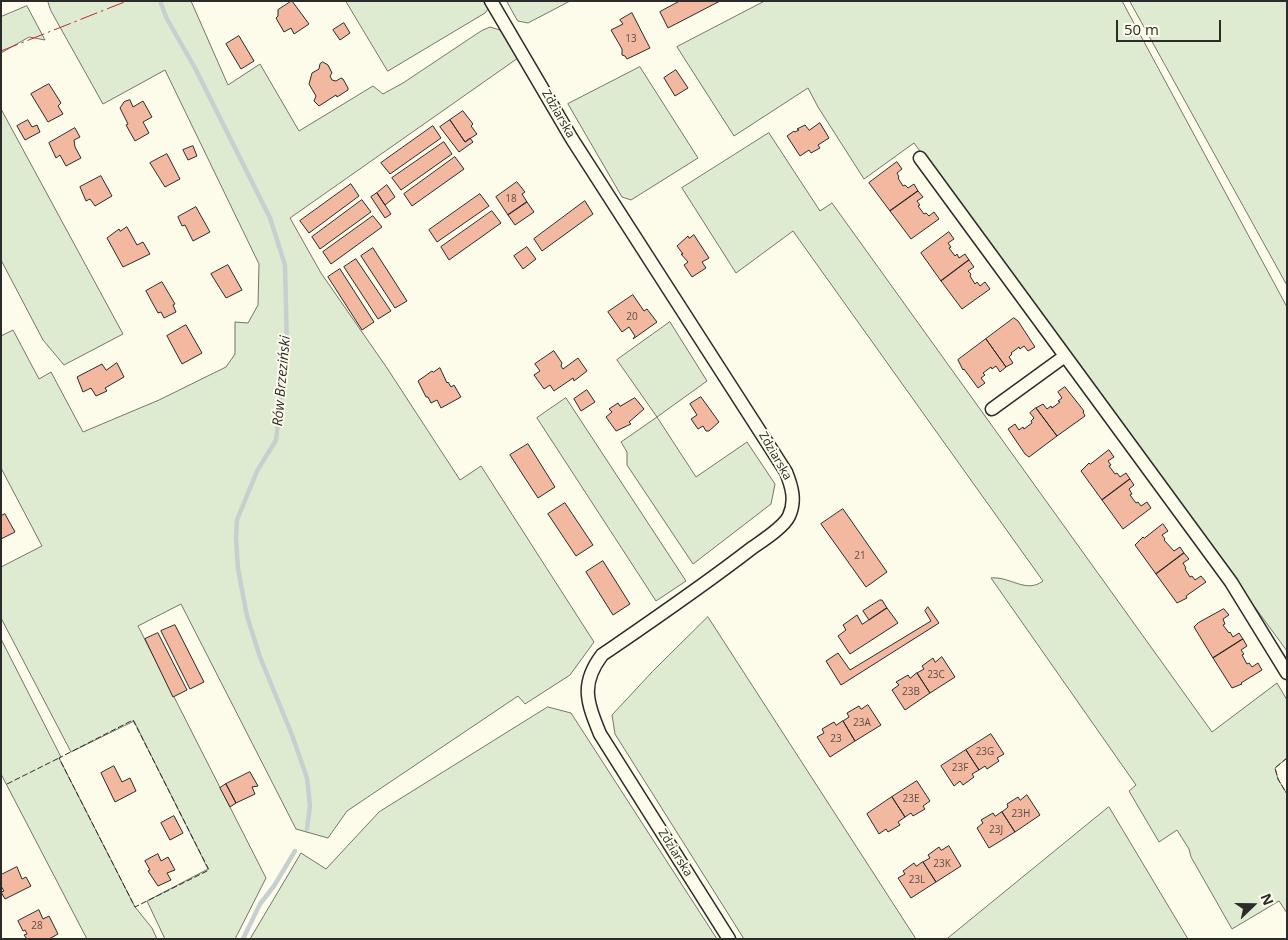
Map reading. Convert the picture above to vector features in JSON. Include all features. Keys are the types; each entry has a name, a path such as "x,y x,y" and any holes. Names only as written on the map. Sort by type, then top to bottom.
{"street":[{"name":"Zdziarska","path":"492,1 572,139 761,432 786,472 793,489 793,507 788,519 701,588 602,655 593,667 587,688 590,706 600,734 729,939"},
{"path":"920,158 1231,582 1287,673"},
{"path":"992,409 1065,356"}],"green space":[{"path":"48,1 191,1 228,85 260,64 299,131 373,86 383,94 490,27 500,30 518,58 290,218 321,273 387,368 460,480 481,466 594,642 570,675 525,704 518,696 347,811 328,838 296,829 181,604 138,626 266,878 235,939 165,939 147,901 208,869 134,721 71,752 1,618 1,567 42,546 1,468 1,336 13,330 39,379 51,372 83,432 159,400 226,367 235,354 235,322 248,323 258,305 259,264 165,70 103,104 51,11"},
{"path":"346,1 483,1 488,9 485,13 388,71"},
{"path":"507,1 570,1 528,23 518,21"},
{"path":"765,1 1122,1 1287,307 1287,651 914,143 864,179 808,88 734,136 677,47"},
{"path":"1130,1 1287,1 1287,285"},
{"path":"27,6 45,40 29,37 1,53 1,17"},
{"path":"640,67 698,158 631,200 622,197 568,104"},
{"path":"1,109 123,334 64,365 43,340 1,260"},
{"path":"769,133 820,211 832,203 1212,732 1277,683 1287,700 1287,758 1275,768 1278,779 1287,794 1287,913 1279,901 1232,929 1177,830 1159,842 1129,791 1136,785 991,578 1005,579 1030,586 1037,585 1043,581 793,231 736,273 682,188"},
{"path":"670,322 707,381 657,417 617,360"},
{"path":"566,398 686,581 656,601 537,418"},
{"path":"657,417 696,477 747,442 775,484 771,504 693,564 627,465 627,452 621,442"},
{"path":"708,617 916,939 744,939 615,734 612,715 652,672"},
{"path":"1,639 135,907 152,928 157,939 87,939 1,774"},
{"path":"548,707 571,713 717,939 250,939 301,853 326,869 379,812"},
{"path":"1109,807 1188,939 947,939"}],"building":[{"path":"292,1 309,24 294,34 291,28 284,32 276,18 278,10"},
{"path":"680,1 720,1 668,28 660,12"},
{"path":"632,13 650,48 627,59 622,55 622,49 611,30 623,24 620,20"},
{"path":"344,23 350,33 340,40 333,30"},
{"path":"239,36 254,61 241,69 226,44"},
{"path":"323,62 328,65 332,73 330,76 332,80 343,79 348,90 319,106 314,101 316,96 309,84 312,73 319,69 320,64"},
{"path":"676,70 688,88 675,96 664,78"},
{"path":"49,84 61,103 58,106 63,114 48,122 31,94"},
{"path":"130,100 133,107 143,101 152,117 143,122 149,133 135,141 126,125 128,124 120,108 124,102"},
{"path":"463,111 473,124 471,126 477,134 465,142 450,120"},
{"path":"28,120 32,127 37,125 40,132 25,140 17,126"},
{"path":"450,120 465,142 470,138 473,142 459,152 440,127"},
{"path":"820,123 829,138 818,145 820,148 811,153 809,150 800,156 787,136 805,125 809,130"},
{"path":"433,126 441,138 390,174 381,163"},
{"path":"75,128 80,137 74,140 75,147 81,158 66,166 60,155 56,158 49,143"},
{"path":"444,142 452,154 401,190 392,178"},
{"path":"193,146 197,156 188,160 183,150"},
{"path":"167,154 180,179 165,187 150,163"},
{"path":"455,157 464,169 412,206 404,194"},
{"path":"897,162 902,169 897,173 903,186 905,185 908,188 914,184 918,191 890,211 869,183"},
{"path":"101,176 112,196 95,206 90,199 86,201 80,187"},
{"path":"517,182 525,192 522,194 527,202 508,215 496,197"},
{"path":"351,184 359,196 309,233 300,221"},
{"path":"387,185 395,197 385,205 377,193"},
{"path":"918,191 923,197 917,201 920,205 918,206 924,214 926,213 929,216 934,212 939,219 911,239 890,211"},
{"path":"377,193 391,214 385,218 371,197"},
{"path":"480,194 489,206 437,242 429,230"},
{"path":"362,200 371,212 320,249 312,237"},
{"path":"585,201 593,214 542,251 534,239"},
{"path":"527,202 534,212 515,225 508,215"},
{"path":"196,207 210,232 193,241 185,225 182,226 178,217"},
{"path":"492,211 501,223 449,260 441,247"},
{"path":"373,216 382,227 331,264 323,252"},
{"path":"127,227 137,245 143,242 150,254 123,267 107,238 119,229 120,231"},
{"path":"949,232 954,239 948,243 951,247 949,248 955,256 957,254 959,258 965,254 969,260 941,281 921,253"},
{"path":"694,235 709,258 702,262 706,268 692,277 684,265 688,262 677,246 688,236 689,238"},
{"path":"527,247 536,259 523,269 514,256"},
{"path":"373,248 407,301 395,308 361,256"},
{"path":"356,259 391,311 378,319 344,267"},
{"path":"969,260 974,267 968,271 975,284 977,282 980,286 985,282 990,289 962,309 941,281"},
{"path":"228,265 242,290 226,298 211,274"},
{"path":"340,269 374,322 362,330 328,277"},
{"path":"162,282 175,304 173,305 176,312 164,318 161,312 158,313 146,291"},
{"path":"633,295 644,311 647,309 657,322 633,339 635,336 629,327 622,332 608,312"},
{"path":"1014,318 1035,347 1028,351 1024,346 1020,349 1019,347 1009,357 1013,363 1006,367 986,339"},
{"path":"186,325 202,353 182,364 167,336"},
{"path":"986,339 1006,367 1000,372 996,366 992,369 991,367 983,373 985,375 981,378 985,383 978,388 963,370 958,360"},
{"path":"554,351 562,363 563,369 578,358 587,371 574,381 573,378 554,391 550,385 544,389 534,375 540,371 535,364"},
{"path":"117,363 124,377 105,388 107,391 96,396 91,388 83,392 77,377 102,364 106,370"},
{"path":"440,368 447,383 451,387 454,385 461,397 441,408 437,400 431,403 418,381"},
{"path":"1065,387 1084,411 1085,416 1057,436 1036,408 1043,404 1047,409 1051,406 1052,408 1060,402 1058,401 1062,398 1058,392"},
{"path":"587,390 595,402 581,411 574,399"},
{"path":"701,397 719,422 709,431 706,431 703,426 698,429 691,419 697,415 690,404"},
{"path":"635,398 644,409 629,422 631,424 616,431 606,417 612,412 609,409 618,403 620,406"},
{"path":"1036,408 1057,436 1029,457 1008,429 1015,424 1019,430 1023,427 1024,429 1032,423 1031,421 1034,418 1030,413"},
{"path":"528,444 555,487 538,498 510,455"},
{"path":"1109,450 1114,457 1108,461 1111,465 1109,466 1115,474 1117,473 1120,477 1126,473 1130,479 1102,500 1081,471 1089,463"},
{"path":"1130,479 1134,485 1129,489 1132,494 1130,495 1136,503 1138,502 1141,506 1147,502 1151,508 1123,529 1102,500"},
{"path":"565,503 593,545 576,556 548,514"},
{"path":"843,509 887,572 866,587 821,524"},
{"path":"5,514 15,532 1,539 1,516"},
{"path":"1163,524 1168,531 1162,535 1164,540 1174,551 1180,547 1184,553 1156,574 1135,545 1143,537"},
{"path":"1184,553 1189,559 1183,563 1190,577 1192,576 1195,580 1201,576 1206,582 1186,596 1187,598 1177,603 1156,574"},
{"path":"603,561 630,604 613,615 586,572"},
{"path":"882,600 887,608 869,620 863,611"},
{"path":"928,607 939,623 841,685 826,661 838,653 850,670 931,621 925,611"},
{"path":"887,608 898,623 850,654 838,636 846,630 843,625 857,615 862,624"},
{"path":"1224,609 1229,615 1223,619 1225,624 1223,625 1233,637 1239,633 1243,639 1213,658 1194,627"},
{"path":"175,625 204,682 190,689 161,631"},
{"path":"158,633 187,690 173,697 145,639"},
{"path":"1243,639 1247,646 1241,650 1247,664 1249,663 1252,667 1258,663 1262,670 1242,684 1232,688 1213,658"},
{"path":"942,657 955,677 930,693 917,673 924,669 922,666 933,658 935,662"},
{"path":"917,673 930,693 905,710 892,690 899,685 896,682 908,675 910,678"},
{"path":"868,705 881,725 855,741 843,721 849,717 847,713 859,706 861,709"},
{"path":"843,721 855,741 830,757 817,737 824,733 822,729 834,722 836,725"},
{"path":"991,734 1004,754 997,758 999,761 987,769 985,766 979,770 966,750"},
{"path":"966,750 979,770 972,774 974,777 963,785 960,781 954,786 941,766"},
{"path":"114,766 122,782 130,778 136,791 115,802 101,773"},
{"path":"250,772 258,786 252,787 255,794 236,803 226,784"},
{"path":"917,781 930,801 923,806 925,809 913,816 911,813 905,817 892,797"},
{"path":"226,784 236,803 230,807 220,788"},
{"path":"1027,795 1040,815 1015,832 1002,812 1008,807 1007,804 1018,797 1020,800"},
{"path":"892,797 905,817 898,822 900,825 888,832 886,829 879,834 867,814"},
{"path":"1002,812 1015,832 989,848 977,828 983,823 981,820 993,813 995,816"},
{"path":"174,816 183,833 170,840 161,823"},
{"path":"949,846 961,866 936,882 923,862 930,858 928,855 939,847 941,850"},
{"path":"158,854 161,861 168,857 175,870 167,873 171,880 158,886 148,871 150,870 145,861"},
{"path":"923,862 936,882 911,898 898,878 905,874 903,871 914,863 916,866"},
{"path":"17,867 22,879 26,877 31,886 5,899 1,892 4,891 1,886 1,875"},
{"path":"39,910 43,919 49,916 58,934 49,939 27,939 24,935 27,934 25,930 23,931 18,921"}],"waterway":[{"name":"Rów Brzeziński","path":"160,1 167,19 195,68 270,218 285,265 287,349 276,440 257,471 237,520 236,538 238,569 247,616 260,657 292,735 307,778 310,806 307,829"},
{"name":"Rów Brzeziński","path":"243,939 260,904 274,886 295,851"}],"fence":[{"path":"133,720 209,870 135,907 59,758 133,720"},
{"path":"7,784 59,758"},
{"path":"1287,758 1275,768 1278,779 1287,794"}],"power":[{"path":"1,51 127,1"}]}
